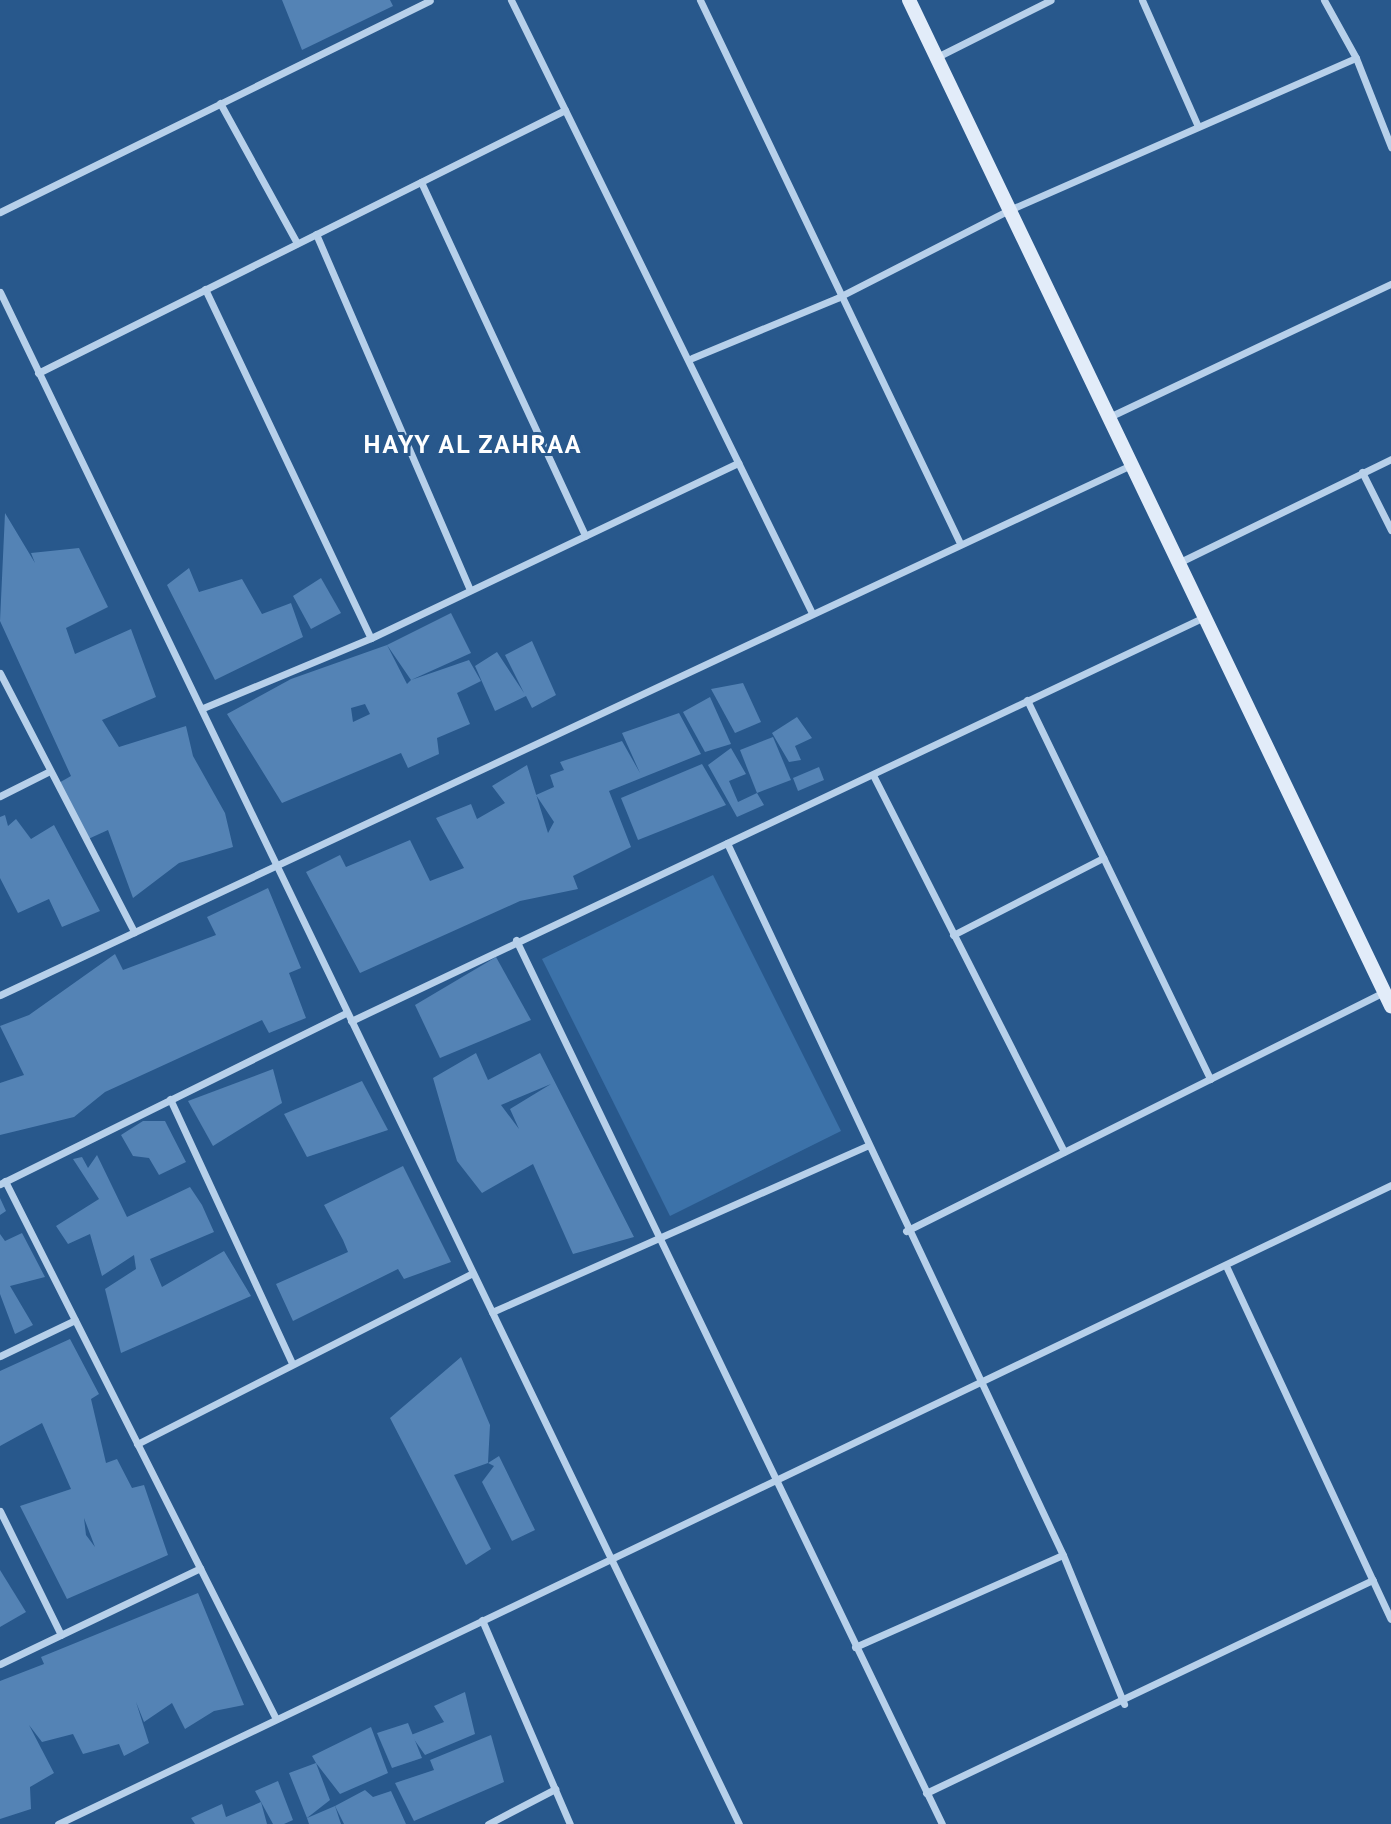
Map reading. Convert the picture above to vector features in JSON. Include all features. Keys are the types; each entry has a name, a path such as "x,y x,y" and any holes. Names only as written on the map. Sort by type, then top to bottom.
{"street":[{"path":"0,212 430,0"},
{"path":"511,0 692,358 738,463 811,611"},
{"path":"700,0 839,297 959,541"},
{"path":"909,0 1105,419 1391,1006"},
{"path":"937,57 1051,0"},
{"path":"1142,0 1197,124"},
{"path":"1324,0 1356,58 1391,147"},
{"path":"692,358 839,297 1007,211 1197,124 1356,58"},
{"path":"220,103 297,243"},
{"path":"38,373 565,110"},
{"path":"421,182 585,536"},
{"path":"316,234 470,590"},
{"path":"1105,419 1391,284"},
{"path":"205,289 371,638"},
{"path":"0,292 472,1273 617,1560 740,1824"},
{"path":"1175,564 1391,459"},
{"path":"202,708 371,638 738,463"},
{"path":"0,995 959,541 1129,466"},
{"path":"1362,472 1391,530"},
{"path":"351,1021 516,940 874,777 1027,700 1202,618"},
{"path":"0,673 134,932"},
{"path":"1027,700 1210,1079"},
{"path":"0,796 50,771"},
{"path":"874,777 1064,1152"},
{"path":"727,843 906,1231 1063,1555 1124,1704"},
{"path":"953,935 1103,858"},
{"path":"516,940 942,1824"},
{"path":"906,1231 1384,992"},
{"path":"276,1719 3,1183 346,1013"},
{"path":"170,1099 292,1363"},
{"path":"492,1312 867,1146"},
{"path":"58,1824 482,1620 617,1560 980,1382 1227,1268 1391,1185"},
{"path":"1227,1268 1391,1619"},
{"path":"137,1444 472,1273"},
{"path":"0,1356 75,1320"},
{"path":"0,1511 61,1634"},
{"path":"855,1647 1063,1555"},
{"path":"0,1664 200,1568"},
{"path":"926,1793 1124,1704 1373,1580"},
{"path":"482,1620 570,1824"},
{"path":"488,1824 555,1789"}],"shaded area":[{"path":"713,875 841,1131 670,1216 542,959"}],"building":[{"path":"282,0 390,0 393,6 302,50"},
{"path":"5,513 35,563 31,553 79,548 108,607 66,628 75,654 131,629 156,697 102,720 119,747 186,726 193,756 225,813 233,847 179,863 133,898 108,830 86,840 57,784 71,776 0,621"},
{"path":"189,568 199,592 242,579 262,614 291,603 303,637 215,680 167,585"},
{"path":"321,578 341,613 311,629 293,596"},
{"path":"451,613 471,653 411,680 387,645"},
{"path":"532,641 556,695 532,708 526,696 495,711 475,666 497,652 524,693 505,655"},
{"path":"387,645 407,684 411,680 469,660 481,681 457,693 470,724 437,738 439,754 408,768 401,753 282,803 227,714 291,679","holes":["365,704 370,714 353,722 351,708"]},
{"path":"743,683 761,722 735,733 711,689"},
{"path":"710,697 731,744 705,752 683,712"},
{"path":"679,713 701,754 609,791 631,847 573,876 578,889 520,901 360,973 306,872 340,855 346,867 410,840 430,881 464,868 436,818 471,804 477,819 505,803 492,786 527,765 536,795 554,787 550,775 564,770 560,762 622,741 640,773 622,733","holes":["536,796 554,822 548,833"]},
{"path":"797,717 812,738 795,746 801,760 789,762 772,733"},
{"path":"773,737 791,780 757,793 740,750"},
{"path":"731,748 746,774 729,781 738,802 757,793 764,805 737,817 708,765"},
{"path":"702,764 726,805 638,840 621,798"},
{"path":"819,767 824,780 798,791 793,778"},
{"path":"5,815 8,826 16,819 31,839 54,825 100,911 62,927 49,899 18,913 0,878 0,817"},
{"path":"268,888 301,968 289,973 306,1018 269,1033 262,1020 105,1092 74,1117 0,1135 0,1083 24,1075 0,1026 29,1015 115,954 123,970 216,935 207,917"},
{"path":"496,957 531,1020 440,1058 415,1005"},
{"path":"476,1053 488,1080 540,1053 634,1237 573,1254 533,1164 482,1193 457,1161 433,1078","holes":["551,1084 510,1109 519,1129 501,1105"]},
{"path":"273,1069 282,1103 213,1146 188,1101"},
{"path":"362,1081 388,1130 307,1157 284,1114"},
{"path":"143,1121 165,1121 186,1162 159,1175 149,1158 133,1156 121,1135"},
{"path":"97,1155 127,1217 190,1187 202,1205 214,1232 150,1259 162,1287 224,1251 251,1296 121,1353 105,1289 136,1269 134,1255 102,1276 90,1234 68,1244 56,1226 99,1199 73,1159 82,1157 88,1168"},
{"path":"403,1166 451,1262 404,1279 398,1269 293,1321 276,1284 348,1252 324,1205"},
{"path":"0,1198 6,1211 0,1215"},
{"path":"22,1233 45,1277 10,1286 33,1325 15,1334 0,1294 0,1234 5,1241"},
{"path":"70,1339 99,1394 91,1399 106,1463 117,1459 132,1488 144,1485 168,1555 67,1599 20,1506 71,1489 42,1423 0,1446 0,1371","holes":["84,1518 95,1547 86,1535"]},
{"path":"461,1357 490,1425 488,1463 454,1475 491,1549 466,1565 390,1418"},
{"path":"499,1456 535,1530 512,1541 482,1482 494,1466 488,1463"},
{"path":"0,1570 26,1612 0,1627"},
{"path":"198,1593 244,1705 214,1711 185,1729 172,1703 144,1722 136,1702 149,1743 124,1756 119,1744 83,1754 73,1734 42,1742 29,1725 54,1773 30,1787 31,1809 0,1819 0,1681 44,1664 41,1657"},
{"path":"465,1692 475,1734 425,1755 411,1735 444,1722 434,1706"},
{"path":"408,1723 422,1758 392,1768 377,1733"},
{"path":"371,1727 388,1773 340,1794 312,1756"},
{"path":"491,1735 504,1782 414,1821 395,1783 434,1770 430,1760"},
{"path":"316,1763 330,1800 307,1818 289,1773"},
{"path":"278,1781 293,1820 284,1824 273,1824 255,1791"},
{"path":"365,1790 373,1797 391,1791 406,1824 344,1824 335,1806"},
{"path":"261,1802 267,1824 195,1824 191,1818 222,1804 226,1817"},
{"path":"335,1806 341,1824 309,1824 307,1818"}],"district":[{"name":"HAYY AL ZAHRAA","path":"473,444"}]}
